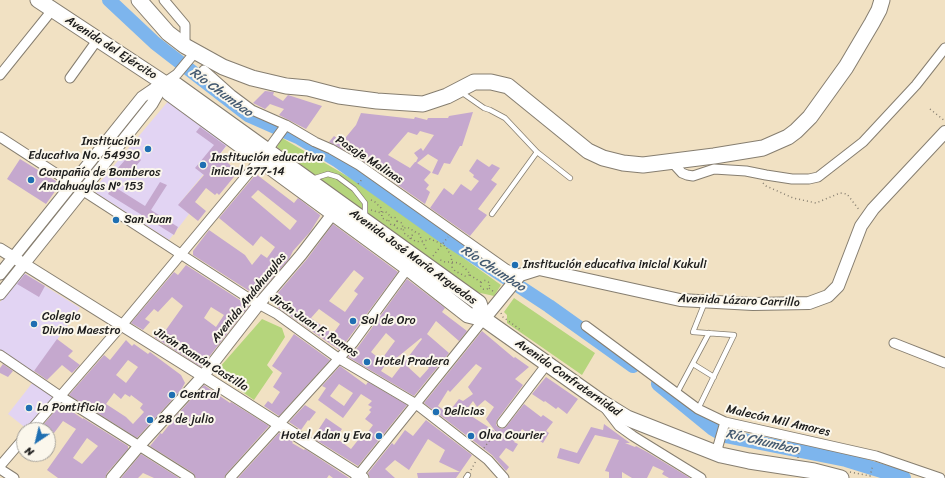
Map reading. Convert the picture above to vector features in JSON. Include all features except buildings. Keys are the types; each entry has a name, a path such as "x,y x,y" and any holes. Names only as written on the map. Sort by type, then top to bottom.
{"highway":[{"name":"Avenida del Ejército","path":"38,0 164,83"},
{"path":"138,0 168,33 190,51 223,67 252,78 286,86 308,88 339,96 377,101 423,104 447,96 474,82 491,82 508,86 588,151 603,158 623,164 643,165 763,148 788,137 810,117 846,67 879,10 882,0"},
{"name":"Avenida José María Arguedas","path":"164,83 176,86 263,155 337,208 421,262 479,303 484,319"},
{"name":"Avenida José María Arguedas","path":"263,155 307,180 337,208 365,214 421,262"},
{"name":"Avenida Confraternidad","path":"484,319 601,402 627,418 717,448 735,458 814,472 845,475"}],"main road":[{"name":"Avenida Lázaro Carrillo","path":"519,277 538,269 680,300 705,302 809,303 828,296 838,286 861,226 873,209 945,132"},
{"path":"484,319 519,277"}],"street":[{"path":"0,274 142,97 177,74 190,51 185,25 164,0"},
{"path":"0,75 52,9"},
{"path":"70,78 98,39"},
{"path":"672,162 682,173 693,176 714,169 746,171 779,177 805,179 814,178 822,174 863,142 916,86 945,48"},
{"name":"Pasaje Malinas","path":"204,70 232,95 252,110 331,149 359,165 501,266 519,277"},
{"path":"0,294 152,104 164,83"},
{"path":"38,422 122,325 286,126"},
{"name":"Jirón Juan F. Ramos","path":"0,138 180,255 277,314 338,358 416,404 488,460 504,478"},
{"name":"Avenida Andahuaylas","path":"112,478 203,376 337,208"},
{"name":"Jirón Ramón Castilla","path":"0,249 203,376 359,477"},
{"path":"230,478 352,344 421,262"},
{"path":"359,477 484,319"},
{"name":"Malecón Mil Amores","path":"586,326 698,409 724,425 876,456 940,478"},
{"path":"894,343 945,363"},
{"path":"0,356 60,396 190,478"},
{"path":"502,423 547,364"},
{"path":"601,402 619,426 701,478"},
{"path":"717,448 724,425"},
{"path":"14,478 0,467 16,448"}],"lane":[{"path":"457,90 484,108 505,118 537,152 570,178"},
{"path":"492,214 537,152"},
{"path":"307,180 328,174 338,177 354,189 365,203 365,214"},
{"path":"698,409 734,335 693,332 705,302"},
{"path":"677,393 710,333"},
{"path":"693,364 714,377"}],"path":[{"path":"930,109 945,121"},
{"path":"754,173 766,186 793,198 816,203 840,193 847,194 866,219"},
{"path":"359,183 365,175"},
{"path":"362,199 369,199 375,202 381,208 382,218 390,224 397,228 403,229 407,227 419,234 425,249 421,262"},
{"path":"365,214 375,212 381,213 384,211 402,223 404,233 410,239 422,242 430,239 443,243 451,256 452,267 458,273 465,276 470,275"},
{"path":"388,221 391,217"},
{"path":"394,225 397,221"},
{"path":"410,239 414,231"},
{"path":"421,262 443,243"},
{"path":"421,262 459,263 464,266 470,275 482,283 486,281 489,283 488,289 483,289 481,287 482,283"},
{"path":"504,296 506,304 501,314 503,318 522,331"},
{"path":"798,457 801,443"},
{"path":"845,475 870,476 874,461"}],"shaded area":[{"path":"170,99 229,143 179,204 189,214 169,240 96,193 95,188"},
{"name":"Colegio Divino Maestro","path":"24,273 80,308 32,373 0,352 0,302"},
{"name":"La Pontificia","path":"33,382 53,394 52,402 33,422 18,422 8,414"}],"green space":[{"path":"282,138 359,183 501,285 494,296 476,292 433,263 374,218 326,185 323,181 277,147"},
{"path":"514,298 595,353 582,375 507,323 507,315 504,312"},
{"path":"262,319 282,328 285,337 267,365 273,372 254,400 222,378 219,368"}],"waterway":[{"name":"Río Chumbao","path":"109,0 155,43 248,115 298,137 338,161 453,243 549,306 633,366"},
{"name":"Río Chumbao","path":"658,384 713,429 725,436 846,460 904,478"}],"place":[{"name":"Institución Educativa No. 54930","path":"148,149"},
{"name":"Institución educativa inicial 277-14","path":"203,165"},
{"name":"Compañía de Bomberos Andahuaylas Nº 153","path":"31,180"},
{"name":"San Juan","path":"116,220"},
{"name":"Institución educativa inicial Kukuli","path":"515,265"},
{"name":"Sol de Oro","path":"353,321"},
{"name":"Colegio Divino Maestro","path":"34,324"},
{"name":"Hotel Pradera","path":"367,362"},
{"name":"Central","path":"172,395"},
{"name":"La Pontificia","path":"29,408"},
{"name":"Delicias","path":"436,412"},
{"name":"28 de julio","path":"150,420"},
{"name":"Hotel Adan y Eva","path":"379,436"},
{"name":"Olva Courier","path":"471,436"}]}
